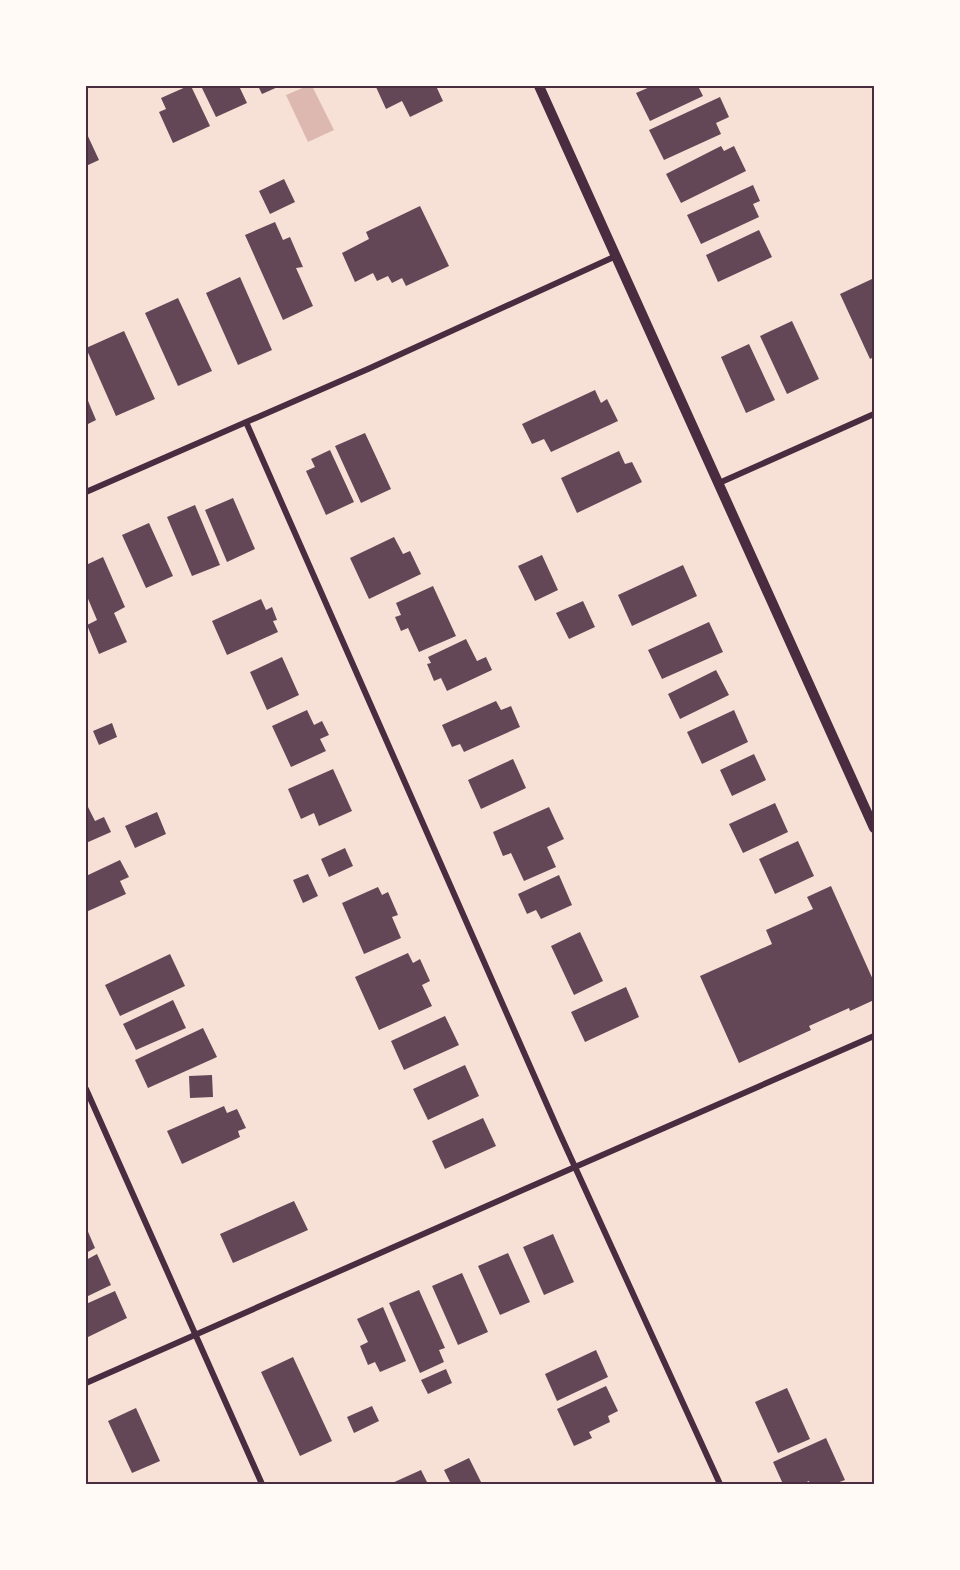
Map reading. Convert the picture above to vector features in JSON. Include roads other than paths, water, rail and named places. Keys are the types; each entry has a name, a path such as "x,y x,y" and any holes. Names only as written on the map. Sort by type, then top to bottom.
{"street":[{"path":"539,86 874,828"},
{"path":"86,492 368,369 616,256"},
{"path":"719,483 874,414"},
{"path":"246,422 575,1167 720,1485"},
{"path":"86,1383 874,1036"},
{"path":"86,1089 262,1485"}]}
